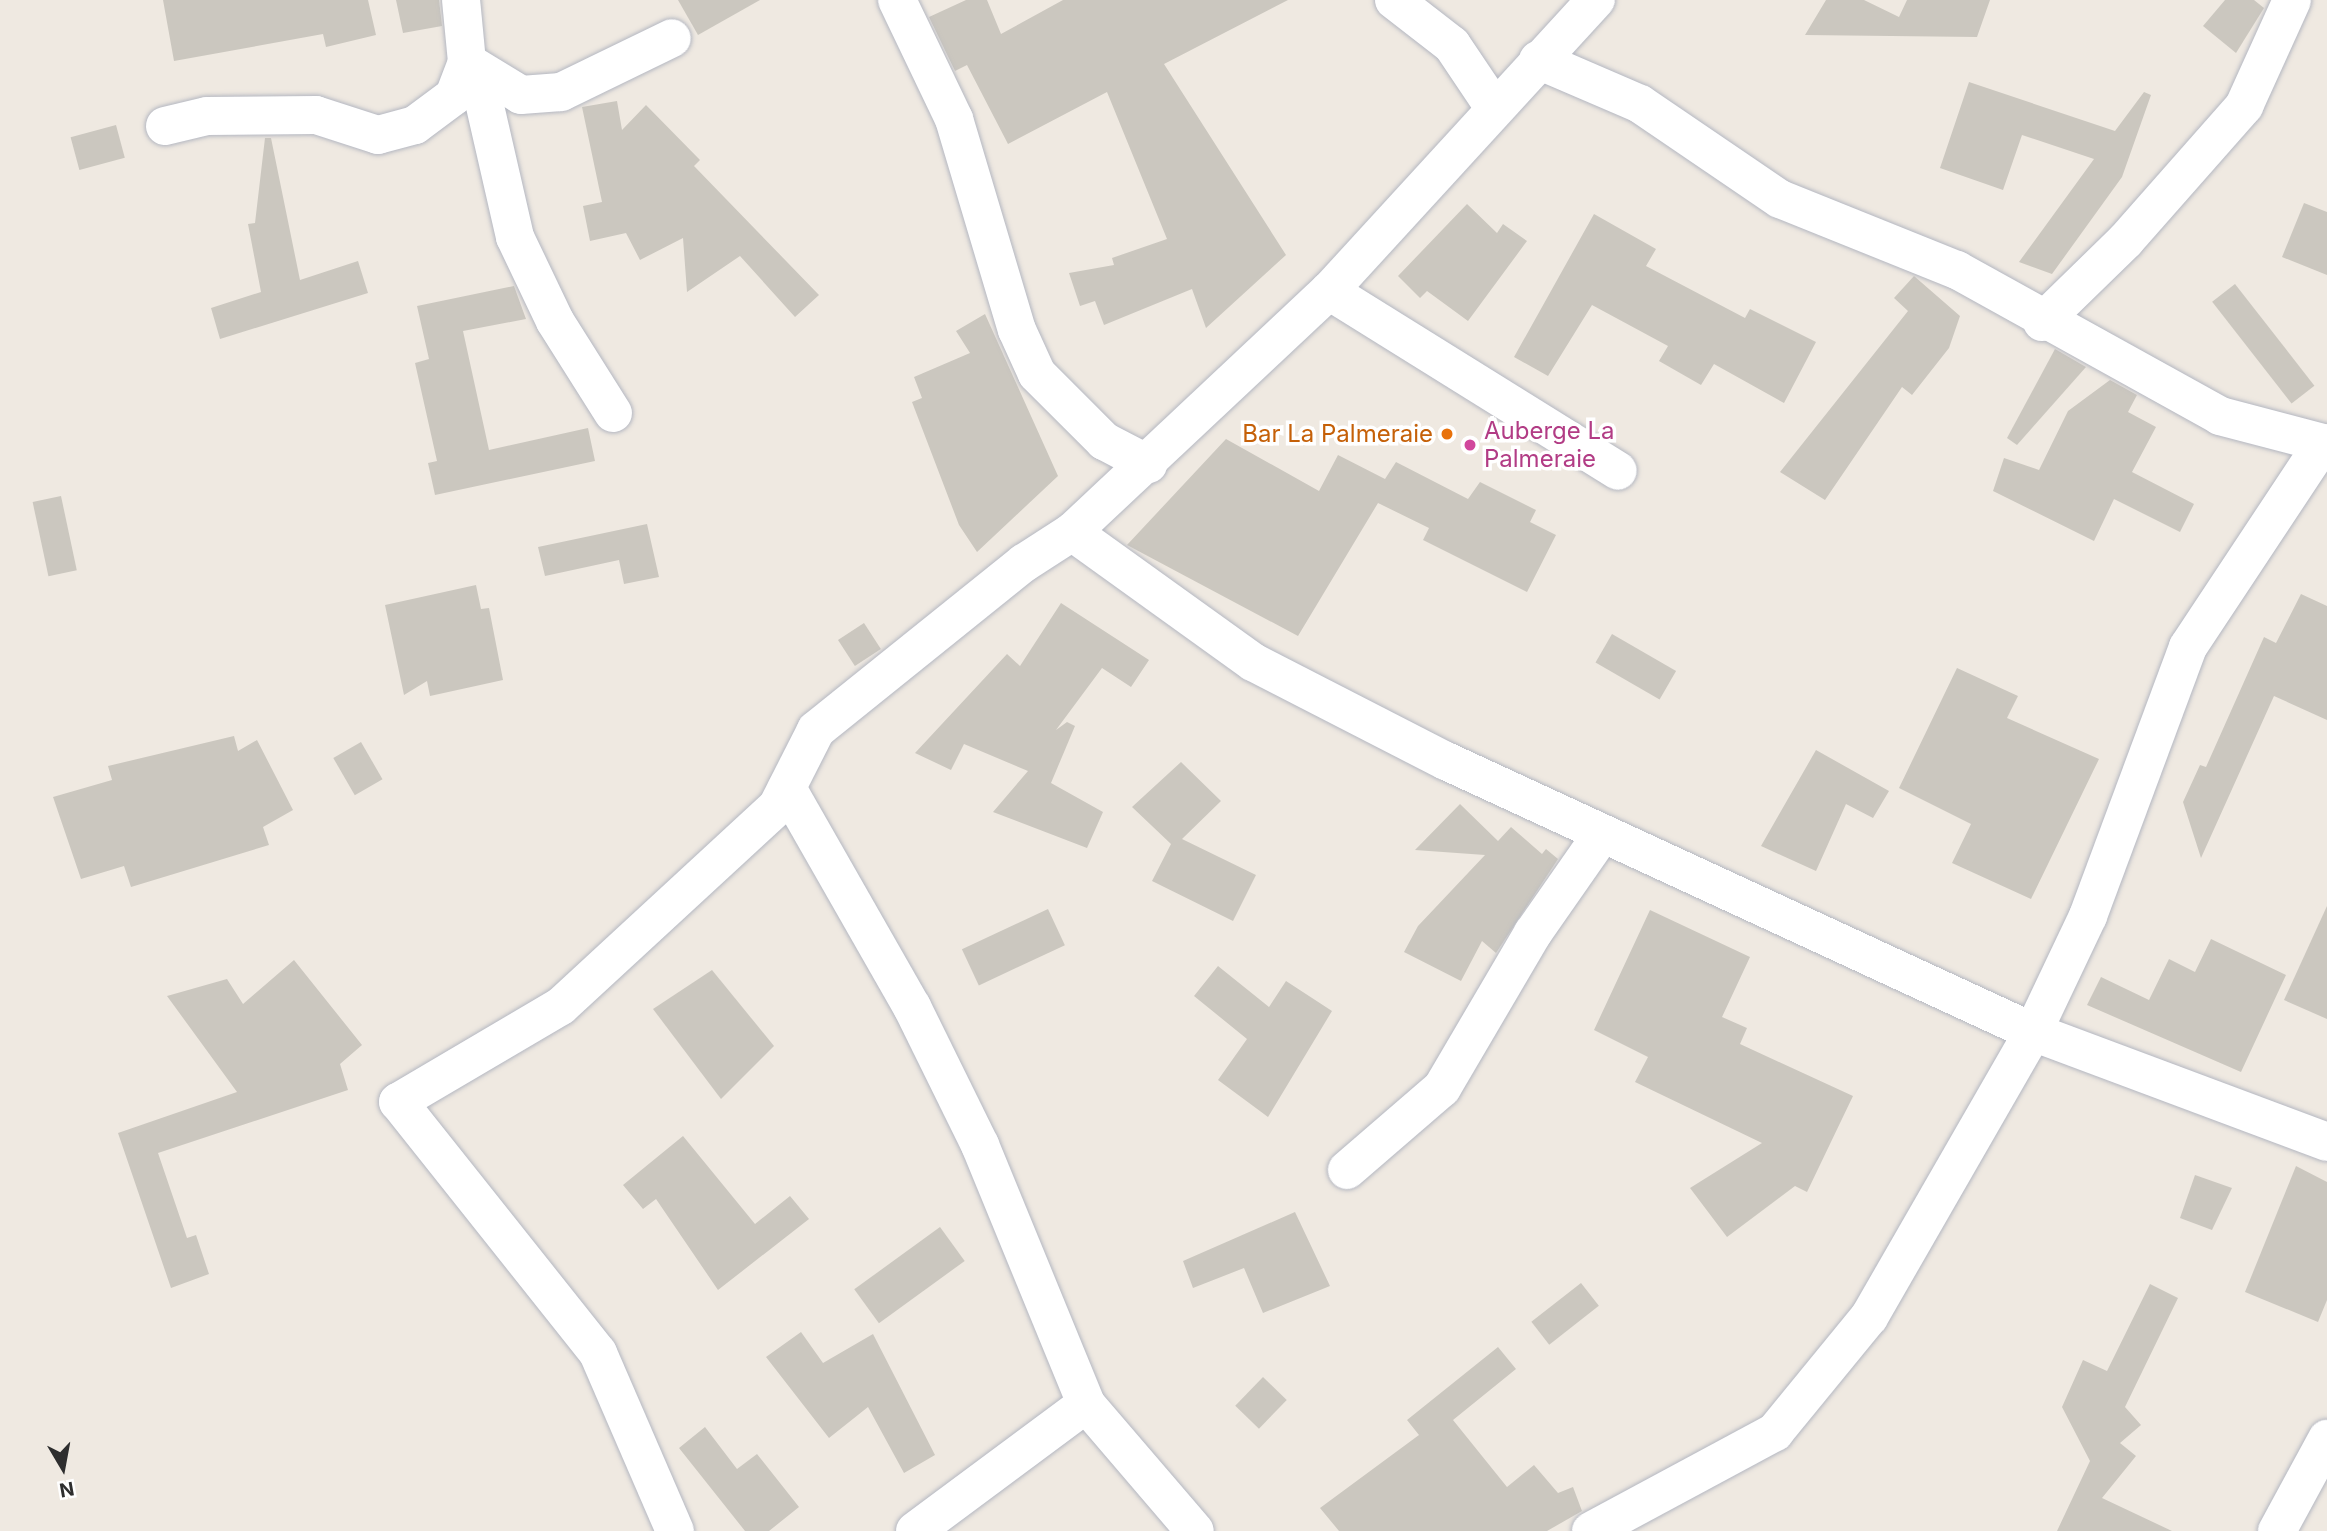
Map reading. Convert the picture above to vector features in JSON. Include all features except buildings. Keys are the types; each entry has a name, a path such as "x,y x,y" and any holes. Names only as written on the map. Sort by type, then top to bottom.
{"street":[{"path":"461,0 467,62 483,97 515,237 555,321 613,414"},
{"path":"897,0 954,119 1017,330 1037,374 1104,441 1148,464"},
{"path":"1394,0 1452,45 1493,106"},
{"path":"676,1531 598,1353 398,1102 561,1006 777,807 816,730 1024,563 1072,532 1148,464 1329,291 1493,106 1596,0"},
{"path":"2042,321 2126,240 2244,106 2292,0"},
{"path":"467,62 521,95 561,92 672,37"},
{"path":"1538,60 1640,104 1780,199 1957,270 2042,321 2220,416 2326,440 2189,648 2088,916 2033,1032 1868,1317 1775,1432 1591,1531"},
{"path":"164,126 207,116 316,115 378,135 415,125 454,96 467,62"},
{"path":"1329,291 1618,471"},
{"path":"1072,532 1253,662 1602,834 1765,904 2033,1032 2327,1142"},
{"path":"787,788 912,1007 980,1145 1086,1404 1195,1531"},
{"path":"1347,1170 1442,1088 1533,933 1602,834"},
{"path":"915,1531 1086,1404"},
{"path":"2277,1531 2324,1454"}],"place":[{"name":"Bar La Palmeraie","path":"1447,434"},
{"name":"Auberge La Palmeraie","path":"1470,445"}]}
